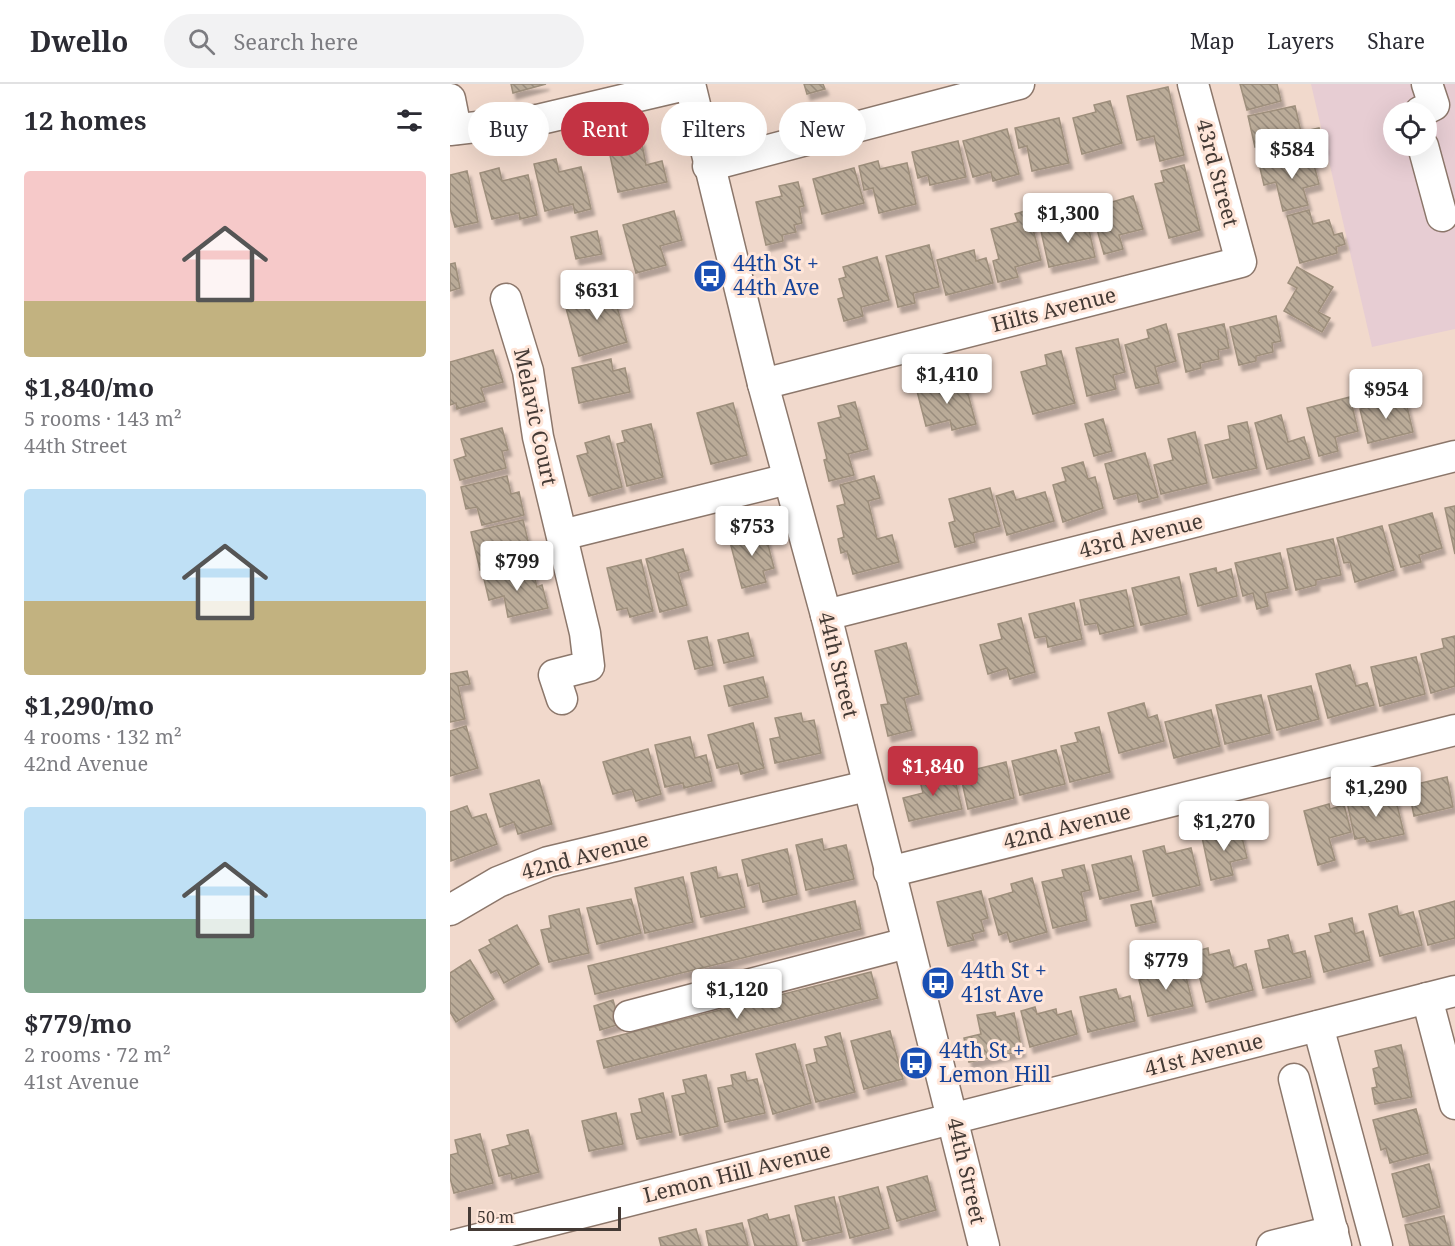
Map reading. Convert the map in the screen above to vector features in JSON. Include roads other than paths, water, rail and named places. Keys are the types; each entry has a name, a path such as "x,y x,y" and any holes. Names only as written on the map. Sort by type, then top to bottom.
{"street":[{"path":"450,99 453,129 537,120 690,84"},
{"name":"44th Street","path":"690,84 708,166 763,384 826,615 867,786 954,1118 984,1246"},
{"path":"708,166 945,93 1019,84"},
{"name":"43rd Street","path":"1193,84 1240,262"},
{"path":"1427,84 1433,102"},
{"path":"1426,156 1442,216"},
{"name":"Hilts Avenue","path":"763,384 1240,262"},
{"name":"Melavic Court","path":"506,299 528,371 538,437 590,666 554,675 562,699"},
{"name":"43rd Avenue","path":"826,615 1455,456"},
{"path":"562,536 788,479"},
{"name":"42nd Avenue","path":"889,872 1455,730"},
{"name":"42nd Avenue","path":"450,910 498,882 548,862 867,786"},
{"path":"629,1016 907,943"},
{"path":"1441,995 1455,1104"},
{"name":"41st Avenue","path":"954,1118 1441,995"},
{"path":"1318,1026 1377,1246"},
{"path":"1272,1246 1334,1238 1294,1079"},
{"name":"Lemon Hill Avenue","path":"451,1246 954,1118"}],"place":[{"name":"44th St + 44th Ave","path":"710,276"},
{"name":"44th St + 41st Ave","path":"938,983"},
{"name":"44th St + Lemon Hill","path":"916,1063"}]}
